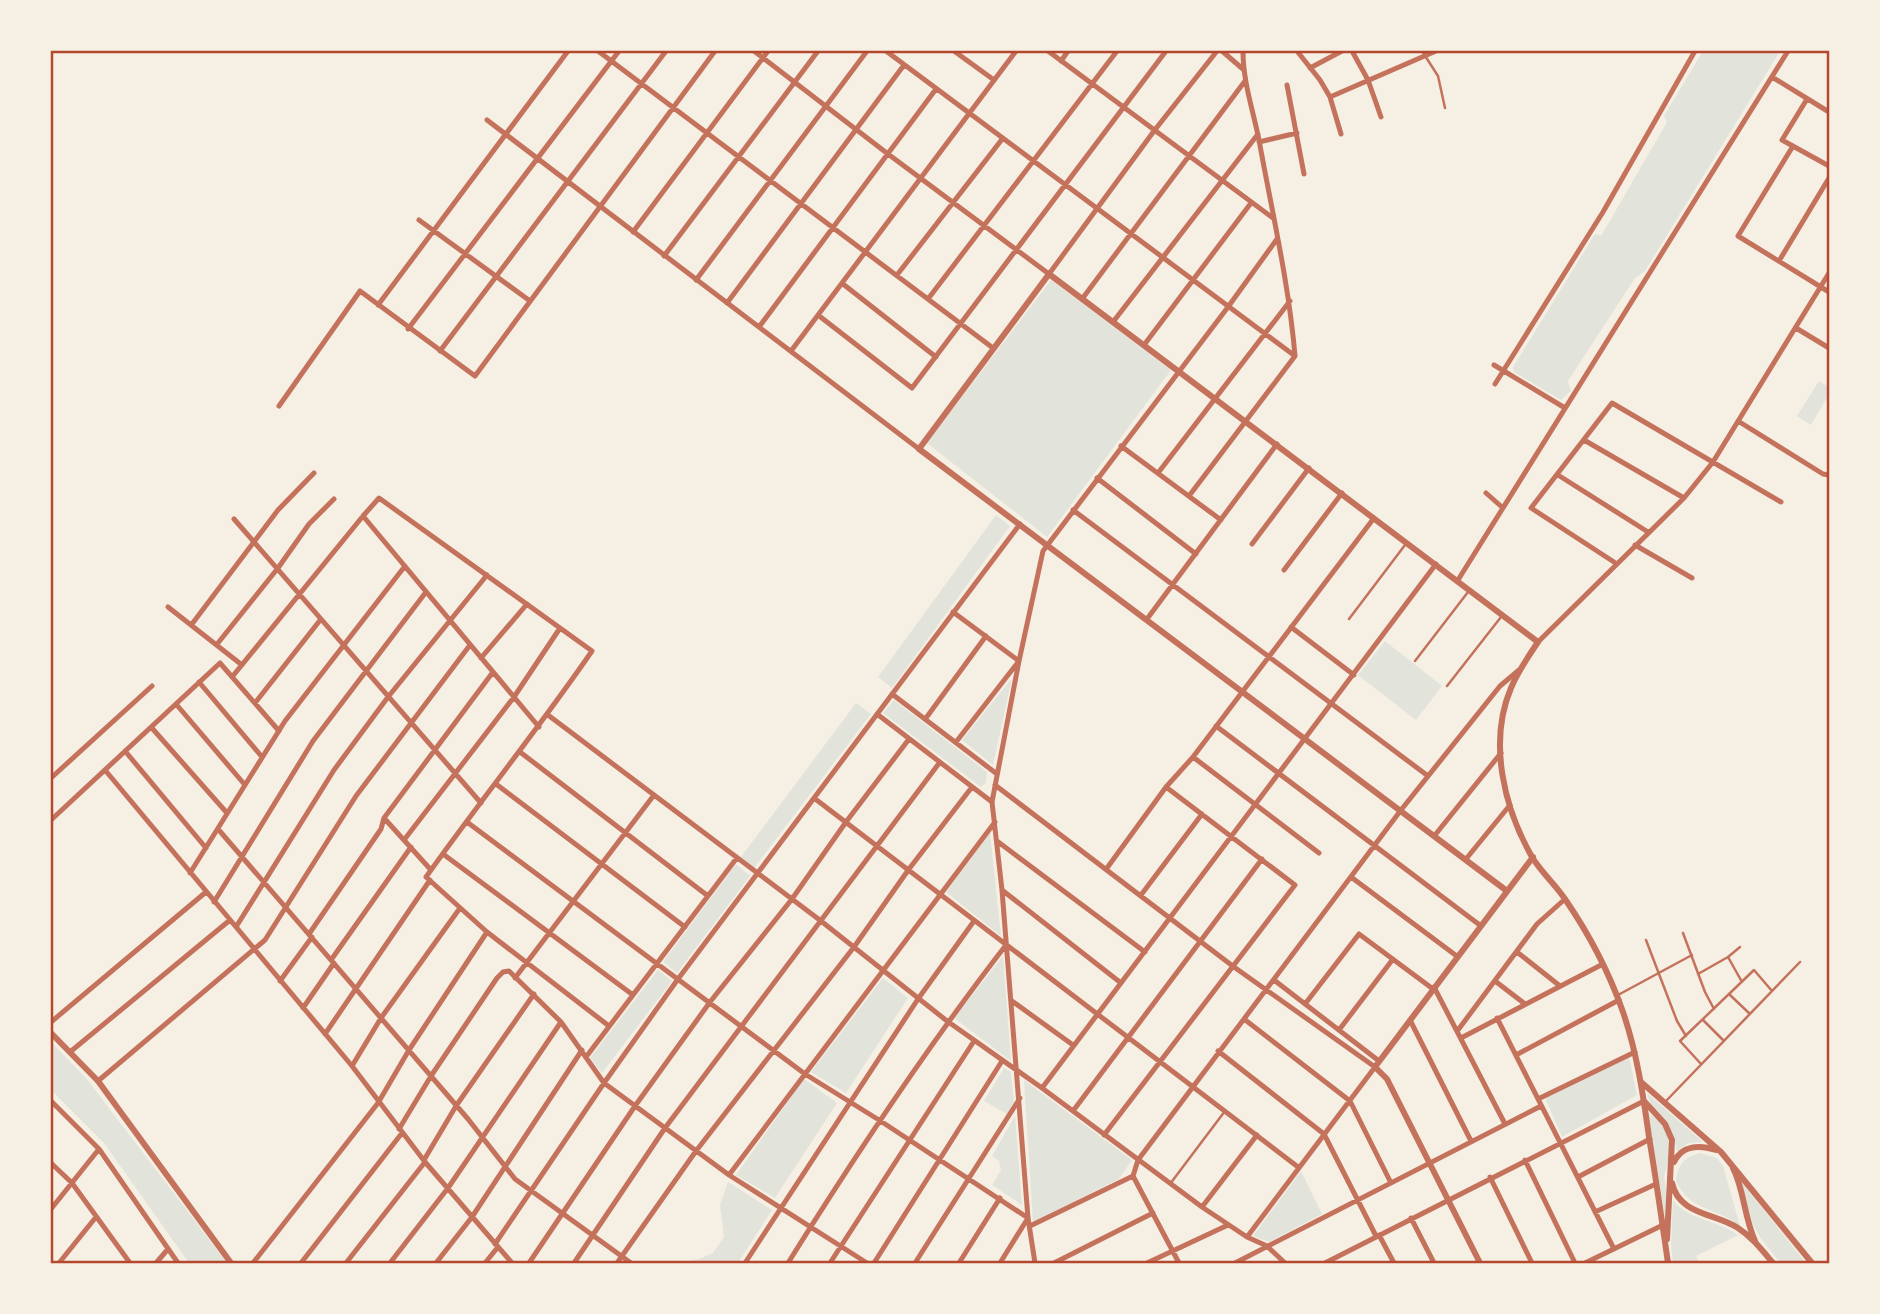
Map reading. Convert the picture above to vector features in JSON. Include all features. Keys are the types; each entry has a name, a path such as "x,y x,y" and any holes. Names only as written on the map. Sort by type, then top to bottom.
{"street":[{"path":"377,305 568,51"},
{"path":"598,51 993,348"},
{"path":"408,329 619,51"},
{"path":"440,351 666,51"},
{"path":"279,406 360,291 475,376 715,51"},
{"path":"754,51 888,155 1179,370 1538,642"},
{"path":"633,232 768,51"},
{"path":"664,256 818,51"},
{"path":"696,280 867,51"},
{"path":"886,51 1295,356"},
{"path":"954,51 994,80"},
{"path":"791,351 1016,51"},
{"path":"1048,51 1273,218"},
{"path":"1061,61 1068,51"},
{"path":"928,299 1117,51"},
{"path":"818,315 912,388 1166,51"},
{"path":"919,449 1154,131 1220,51 1244,70"},
{"path":"1189,496 1295,356 1290,300 1245,81 1243,51"},
{"path":"1297,51 1330,97 1342,134"},
{"path":"1310,68 1342,51"},
{"path":"1352,51 1368,80 1381,117"},
{"path":"1330,97 1423,54 1436,51"},
{"path":"1495,384 1603,212 1695,51"},
{"path":"1458,580 1788,51"},
{"path":"727,303 904,65"},
{"path":"1772,77 1829,112"},
{"path":"1082,299 1245,81"},
{"path":"1287,85 1304,174"},
{"path":"759,327 936,89"},
{"path":"1807,99 1782,140 1829,166"},
{"path":"486,120 1507,891"},
{"path":"1259,142 1297,133"},
{"path":"1113,322 1258,134"},
{"path":"897,275 1003,138"},
{"path":"1793,146 1738,236 1829,292"},
{"path":"1779,261 1829,178"},
{"path":"1144,345 1251,202"},
{"path":"419,220 530,301"},
{"path":"1035,1263 1028,1218 1012,1001 992,802 1018,662 1043,551 1277,239"},
{"path":"1668,1263 1635,1052 1618,998 1603,964 1565,899 1532,857 1519,830 1504,779 1501,753 1504,711 1521,667 1538,642 1684,498 1713,462 1829,274"},
{"path":"843,284 936,357"},
{"path":"1158,473 1290,300"},
{"path":"1796,328 1829,348"},
{"path":"1494,365 1565,408"},
{"path":"1618,564 1531,508 1612,403 1782,502"},
{"path":"1738,421 1823,474 1829,475"},
{"path":"1584,440 1684,498"},
{"path":"1147,619 1277,444"},
{"path":"1121,446 1221,520"},
{"path":"1252,544 1309,468"},
{"path":"192,624 278,510 314,473"},
{"path":"1558,475 1648,532"},
{"path":"1097,478 1196,554"},
{"path":"1284,570 1342,493"},
{"path":"1486,493 1503,508"},
{"path":"232,677 380,498 592,651 548,715 426,877 487,932 609,1026"},
{"path":"218,643 278,568 309,524 334,499"},
{"path":"1073,510 1428,776"},
{"path":"363,516 539,727"},
{"path":"1107,868 1166,787 1193,757 1374,518"},
{"path":"234,519 481,803"},
{"path":"485,1263 604,1083 678,979 1020,524"},
{"path":"1635,545 1692,578"},
{"path":"1042,1088 1436,564"},
{"path":"190,873 279,731 405,566"},
{"path":"236,927 334,770 388,697 487,575"},
{"path":"214,902 313,741 426,592"},
{"path":"481,658 527,604"},
{"path":"168,607 218,643 242,665"},
{"path":"953,612 1018,662"},
{"path":"255,703 321,619"},
{"path":"1291,627 1354,675"},
{"path":"404,840 514,697 561,628"},
{"path":"926,718 986,636"},
{"path":"97,1081 265,940 356,796 470,645"},
{"path":"956,742 1018,662"},
{"path":"51,820 220,663 279,731"},
{"path":"1030,1226 1133,1175 1138,1160 1193,1085 1401,810 1500,686 1521,667"},
{"path":"280,981 381,829 384,818 493,672"},
{"path":"198,682 262,757"},
{"path":"51,778 152,686"},
{"path":"892,694 997,774"},
{"path":"176,704 245,785"},
{"path":"877,714 992,802"},
{"path":"548,715 821,921 947,1021 1202,1207 1247,1237 1267,1246 1286,1263"},
{"path":"1216,726 1481,926"},
{"path":"151,727 228,813"},
{"path":"528,1263 635,1106 909,739"},
{"path":"125,751 206,848"},
{"path":"520,752 708,896"},
{"path":"1435,835 1501,753"},
{"path":"1193,757 1320,852"},
{"path":"574,1263 665,1128 940,762"},
{"path":"105,770 352,1066 424,1161 512,1263"},
{"path":"496,783 685,927"},
{"path":"995,785 1234,967 1377,1064"},
{"path":"617,1263 696,1151 854,947 972,787"},
{"path":"1104,1135 1295,885 1166,787"},
{"path":"515,978 654,795"},
{"path":"814,798 1298,1167"},
{"path":"1466,859 1510,805"},
{"path":"1141,895 1202,814"},
{"path":"384,818 431,870"},
{"path":"467,822 805,1074 879,1119 1028,1218"},
{"path":"729,1175 995,822"},
{"path":"218,829 431,1076 514,1179 631,1263"},
{"path":"997,841 1144,952"},
{"path":"303,1008 332,961 411,848"},
{"path":"443,854 633,995"},
{"path":"1247,1237 1532,857"},
{"path":"586,1057 736,859"},
{"path":"1073,1111 1262,859"},
{"path":"1351,877 1458,957"},
{"path":"325,1034 430,880"},
{"path":"1002,890 1121,982"},
{"path":"51,1022 206,892"},
{"path":"1458,1030 1537,924 1565,899"},
{"path":"352,1066 381,1018 460,908"},
{"path":"70,1052 230,920"},
{"path":"745,1263 918,999 974,921"},
{"path":"253,1263 378,1103 409,1050 487,932"},
{"path":"1305,1004 1359,934 1434,988 1505,1124"},
{"path":"788,1263 879,1119 947,1021 1006,945"},
{"path":"1517,952 1560,986"},
{"path":"1339,1030 1393,959"},
{"path":"1461,1038 1603,964"},
{"path":"301,1263 401,1131 431,1076 497,978 503,972 509,971 561,1022 604,1083 729,1175 867,1263"},
{"path":"1274,980 1339,1030 1377,1064 1480,1263"},
{"path":"1495,981 1525,1004"},
{"path":"346,1263 424,1161 456,1106 534,993"},
{"path":"1516,1055 1618,998"},
{"path":"1012,1001 1073,1045"},
{"path":"1497,1018 1614,1249"},
{"path":"1244,1019 1350,1101 1391,1183"},
{"path":"1410,1020 1471,1141"},
{"path":"390,1263 448,1188 561,1022"},
{"path":"51,1033 97,1081 231,1263"},
{"path":"830,1263 974,1041"},
{"path":"436,1263 472,1217 582,1050"},
{"path":"1219,1051 1324,1134 1394,1263"},
{"path":"1235,1263 1505,1124 1540,1102 1635,1052"},
{"path":"874,1263 1002,1061"},
{"path":"1641,1083 1721,1152 1812,1263"},
{"path":"915,1263 1020,1098"},
{"path":"51,1101 99,1149 178,1263"},
{"path":"1325,1263 1644,1101"},
{"path":"1644,1101 1665,1124 1674,1149 1667,1252"},
{"path":"1202,1207 1257,1135"},
{"path":"1578,1177 1650,1139"},
{"path":"1672,1166 1676,1156 1688,1149 1703,1146 1721,1152"},
{"path":"51,1209 99,1149"},
{"path":"1525,1160 1575,1263"},
{"path":"1729,1161 1739,1181 1745,1216 1756,1242"},
{"path":"51,1163 72,1184 130,1263"},
{"path":"1133,1175 1179,1263"},
{"path":"1671,1176 1673,1189 1691,1209 1740,1228 1773,1263"},
{"path":"1490,1177 1532,1263"},
{"path":"1595,1212 1656,1184"},
{"path":"959,1263 1000,1198"},
{"path":"1054,1263 1153,1213"},
{"path":"59,1263 96,1217"},
{"path":"1000,1263 1028,1218"},
{"path":"1411,1219 1434,1263"},
{"path":"1147,1263 1228,1225"},
{"path":"1585,1263 1662,1225"},
{"path":"156,1263 168,1249"}],"lane":[{"path":"1423,54 1438,76 1445,108"},
{"path":"1349,619 1406,542"},
{"path":"1415,662 1470,590"},
{"path":"1447,686 1503,614"},
{"path":"1683,933 1714,1009"},
{"path":"1646,940 1677,1021 1686,1036"},
{"path":"1698,974 1740,947"},
{"path":"1618,998 1692,955"},
{"path":"1728,957 1742,982"},
{"path":"1664,1102 1800,962"},
{"path":"1701,1064 1680,1041 1754,970 1772,991"},
{"path":"1730,995 1750,1014"},
{"path":"1703,1020 1724,1041"},
{"path":"1170,1184 1226,1111"}],"shaded area":[{"path":"1703,51 1780,51 1645,271 1635,278 1568,381 1571,391 1561,400 1514,372 1513,367 1595,234 1601,236 1667,122 1664,116"},
{"path":"1051,280 1171,370 1047,537 927,443"},
{"path":"1819,381 1829,387 1829,394 1811,425 1797,416"},
{"path":"996,515 1010,526 892,688 878,677"},
{"path":"1385,641 1442,686 1416,720 1358,675"},
{"path":"1012,678 993,765 962,740"},
{"path":"894,700 987,772 986,783 981,787 883,713"},
{"path":"856,703 871,714 754,868 741,857"},
{"path":"990,833 1001,936 946,892"},
{"path":"736,864 750,876 677,973 663,962"},
{"path":"1003,956 1011,1061 954,1018"},
{"path":"658,970 672,981 602,1073 590,1058"},
{"path":"883,978 908,998 846,1093 811,1072"},
{"path":"51,1042 86,1078 227,1263 189,1263 104,1143 51,1090"},
{"path":"1629,1057 1637,1095 1562,1137 1545,1098"},
{"path":"1004,1068 1011,1072 1014,1102 1007,1114 984,1101"},
{"path":"804,1079 837,1103 775,1198 736,1175"},
{"path":"1024,1080 1132,1160 1119,1179 1033,1222"},
{"path":"1647,1093 1703,1142 1689,1143 1677,1151 1671,1132 1649,1101"},
{"path":"1648,1113 1665,1129 1671,1152 1664,1176 1667,1196 1666,1224"},
{"path":"1015,1116 1022,1205 992,1185 1001,1170 999,1161 992,1156"},
{"path":"1700,1153 1717,1158 1723,1166 1740,1226 1696,1203 1681,1191 1676,1181 1678,1170 1683,1162"},
{"path":"1301,1171 1322,1214 1269,1242 1253,1236"},
{"path":"728,1182 772,1210 738,1263 679,1263 713,1253 724,1237 720,1205"},
{"path":"1742,1183 1806,1263 1781,1263 1772,1252 1754,1227"},
{"path":"1673,1200 1687,1212 1738,1235 1696,1256 1699,1262 1697,1263 1673,1263"}]}
